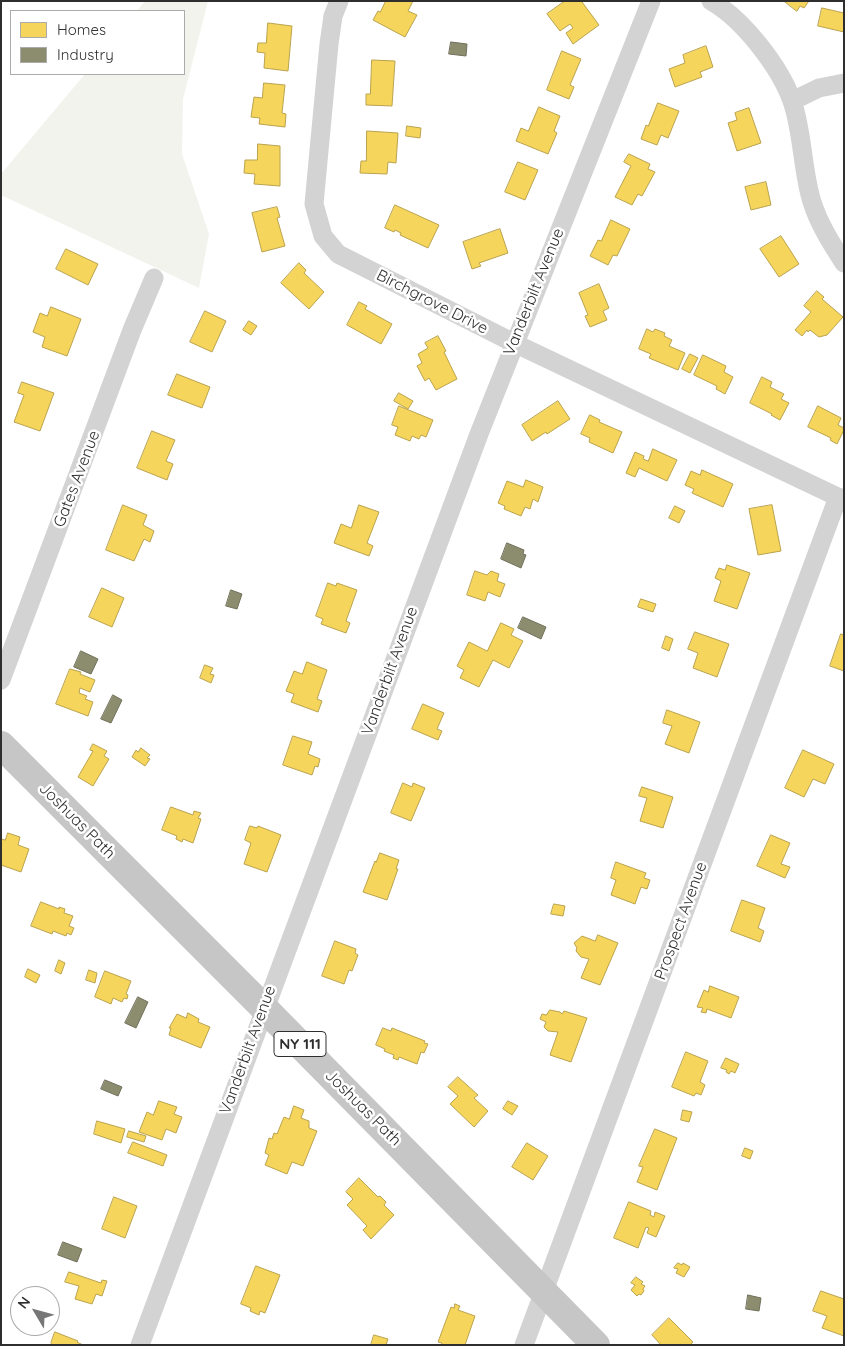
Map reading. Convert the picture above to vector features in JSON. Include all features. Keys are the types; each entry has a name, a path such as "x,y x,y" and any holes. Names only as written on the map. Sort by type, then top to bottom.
{"main road":[{"name":"Joshuas Path","path":"1,745 264,1008 596,1345"}],"street":[{"name":"Birchgrove Drive","path":"339,1 333,16 329,44 314,204 323,236 338,254 514,343 841,499"},
{"name":"Vanderbilt Avenue","path":"140,1345 264,1008 514,343 651,1"},
{"path":"712,1 747,31 769,58 792,101 812,201 825,234 844,262"},
{"path":"792,101 819,88 844,83"},
{"name":"Gates Avenue","path":"1,680 154,278"},
{"name":"Prospect Avenue","path":"524,1345 841,499"}],"shaded area":[{"path":"145,1 208,1 183,99 182,154 209,234 199,288 1,195 1,174 84,75 185,75 185,10 138,10"}],"building: Homes":[{"path":"386,1 413,1 408,11 417,15 405,37 373,20"},
{"path":"565,1 584,1 582,2 599,25 573,44 566,33 573,28 570,24 560,31 547,14"},
{"path":"784,1 809,1 804,8 800,6 797,11"},
{"path":"822,8 844,13 844,32 818,26"},
{"path":"268,23 292,26 288,71 264,68 265,53 257,52 258,43 266,43"},
{"path":"706,46 713,67 700,72 702,77 675,87 669,69 685,63 683,55"},
{"path":"562,51 581,59 570,85 574,87 569,99 547,90"},
{"path":"372,60 395,61 392,106 366,105 366,94 370,94"},
{"path":"264,83 285,85 282,113 286,114 285,127 259,124 260,118 251,117 254,97 262,98"},
{"path":"658,103 679,111 668,138 661,135 657,145 641,139"},
{"path":"539,107 560,116 554,131 557,133 548,154 516,141 521,128 528,131"},
{"path":"749,108 761,143 737,151 728,123 737,120 735,113"},
{"path":"407,126 421,128 420,138 406,136"},
{"path":"367,131 398,133 396,163 388,162 387,174 360,173 361,161 366,161"},
{"path":"258,144 280,146 280,186 254,184 255,174 244,173 245,160 257,160"},
{"path":"629,154 650,164 648,169 655,172 642,196 638,194 632,205 615,197 631,166 624,162"},
{"path":"518,162 538,170 525,200 505,192"},
{"path":"766,182 771,205 751,210 745,187"},
{"path":"395,205 439,225 428,248 400,235 401,233 395,230 394,232 385,228"},
{"path":"277,207 280,217 277,218 285,246 262,252 252,213"},
{"path":"611,220 630,229 617,256 613,255 608,265 590,256 598,240 601,241"},
{"path":"500,229 508,253 479,263 481,266 472,269 463,242"},
{"path":"781,236 799,264 779,277 760,249"},
{"path":"66,249 98,264 88,285 56,269"},
{"path":"299,263 306,270 304,273 324,292 309,309 281,283"},
{"path":"599,284 609,308 603,311 607,320 590,327 585,316 588,315 579,293"},
{"path":"817,291 824,297 822,299 843,317 827,335 819,337 810,330 808,332 807,330 802,336 795,330 811,312 804,306"},
{"path":"359,302 367,306 365,309 392,324 381,344 347,325"},
{"path":"51,307 81,319 67,356 42,347 45,337 33,332 40,313 47,316"},
{"path":"205,311 226,321 212,352 190,342"},
{"path":"249,321 257,326 251,335 243,330"},
{"path":"647,329 653,332 655,329 665,333 664,336 672,340 669,346 685,353 678,370 649,358 651,354 639,349"},
{"path":"438,336 457,379 436,390 429,378 425,381 417,366 422,363 418,354 428,348 425,343"},
{"path":"690,354 698,358 690,373 682,369"},
{"path":"703,355 726,366 724,372 733,377 725,394 716,389 717,386 694,375"},
{"path":"177,374 210,387 202,408 168,395"},
{"path":"762,377 772,382 770,387 784,394 781,399 789,403 780,420 750,403"},
{"path":"22,382 54,393 40,431 14,422 24,395 18,393"},
{"path":"399,393 413,401 408,409 394,401"},
{"path":"558,401 570,419 532,441 522,425"},
{"path":"399,406 433,420 426,437 421,435 419,439 412,436 410,441 395,435 398,427 392,425"},
{"path":"818,406 841,418 838,425 844,428 844,430 837,444 830,440 831,438 808,427"},
{"path":"590,415 600,420 599,422 622,432 613,453 589,442 590,438 581,434"},
{"path":"152,431 175,440 166,461 173,464 167,480 137,468"},
{"path":"653,449 677,460 667,481 639,468 635,477 626,473 635,452 644,456 643,459 648,461"},
{"path":"702,470 733,484 723,507 692,493 694,489 685,485 691,471 700,475"},
{"path":"526,480 543,487 538,502 533,499 530,509 525,507 521,516 504,509 505,506 498,503 507,481 523,487"},
{"path":"123,505 147,515 143,525 154,531 150,542 144,539 134,561 106,550"},
{"path":"359,505 379,512 367,543 373,546 369,556 334,543 341,524 351,528"},
{"path":"772,505 781,551 758,555 749,509"},
{"path":"675,506 685,511 679,523 669,518"},
{"path":"727,565 750,573 737,609 714,601 721,581 715,578 719,568 725,570"},
{"path":"475,571 487,575 491,571 499,574 497,581 505,584 500,597 488,592 485,601 467,595"},
{"path":"328,583 336,586 337,583 357,590 346,621 350,623 346,633 321,624 323,619 316,616"},
{"path":"102,588 124,598 112,627 89,617"},
{"path":"641,599 656,604 653,612 638,607"},
{"path":"501,623 514,629 511,635 523,641 509,668 493,660 479,687 460,678 464,670 457,666 469,642 487,651"},
{"path":"695,632 729,644 717,677 693,668 698,653 688,649"},
{"path":"841,634 844,635 844,671 830,666"},
{"path":"666,636 673,639 669,651 662,648"},
{"path":"307,662 327,670 317,699 322,701 318,712 291,702 294,694 286,691 294,671 302,674"},
{"path":"205,665 213,668 210,674 214,675 211,683 200,678"},
{"path":"70,669 81,672 80,674 95,680 90,692 80,688 79,693 87,696 85,699 93,702 88,716 56,704"},
{"path":"423,704 444,713 437,729 442,731 438,740 412,729"},
{"path":"667,710 700,722 689,753 665,744 672,726 663,723"},
{"path":"293,736 312,742 308,754 320,759 318,767 315,766 312,775 283,765"},
{"path":"93,744 107,751 104,756 109,759 93,786 78,777 93,751 90,750"},
{"path":"141,748 150,755 147,758 150,759 145,766 132,757 136,750 138,752"},
{"path":"803,750 834,764 825,784 813,779 804,797 785,788"},
{"path":"403,783 412,787 413,783 425,788 411,821 391,813"},
{"path":"642,787 673,797 663,828 640,821 647,798 639,796"},
{"path":"171,807 193,815 194,811 201,813 198,818 201,819 193,843 183,839 182,842 176,839 177,836 162,830"},
{"path":"250,826 257,828 258,826 281,835 267,872 244,864 251,843 245,840"},
{"path":"8,833 20,837 18,845 29,849 21,872 1,865 1,839 5,840"},
{"path":"771,835 790,843 781,864 790,867 785,878 757,866"},
{"path":"380,853 399,860 396,869 398,869 387,900 363,892"},
{"path":"616,862 646,873 644,878 650,880 647,889 641,887 635,904 611,895 616,880 611,878"},
{"path":"742,900 765,908 758,928 764,931 760,942 731,931"},
{"path":"41,902 59,909 59,907 65,909 64,913 73,916 69,926 74,928 71,935 67,933 66,936 53,931 52,934 31,926"},
{"path":"554,904 565,906 563,916 551,914"},
{"path":"598,935 618,943 600,985 581,978 589,959 581,957 576,951 577,948 574,943 582,936 595,941"},
{"path":"335,941 356,949 355,953 358,955 352,971 349,970 344,984 322,976"},
{"path":"59,960 65,963 61,974 55,971"},
{"path":"28,969 40,975 36,983 25,977"},
{"path":"89,970 97,973 95,983 86,980"},
{"path":"105,971 131,981 126,994 128,995 127,999 124,998 122,1002 113,998 111,1004 95,997"},
{"path":"710,986 739,997 731,1018 707,1009 706,1013 701,1012 703,1008 697,1007 704,990 708,992"},
{"path":"550,1010 562,1014 564,1011 587,1018 571,1062 550,1055 558,1032 548,1031 544,1027 546,1022 540,1019 542,1014 546,1015"},
{"path":"188,1013 199,1019 198,1022 210,1027 201,1048 169,1035 171,1028 169,1028 177,1014 186,1018"},
{"path":"383,1028 391,1031 392,1028 425,1041 424,1043 428,1044 424,1053 421,1052 417,1064 399,1057 398,1060 393,1058 394,1055 376,1045"},
{"path":"686,1052 708,1061 700,1082 705,1085 701,1095 696,1093 694,1096 672,1087"},
{"path":"726,1058 739,1064 735,1073 731,1071 729,1074 726,1072 727,1070 721,1068"},
{"path":"458,1077 478,1095 474,1098 488,1111 474,1127 450,1104 458,1096 448,1087"},
{"path":"159,1101 177,1107 174,1114 182,1117 176,1133 166,1129 162,1140 139,1132 147,1112 153,1115"},
{"path":"508,1101 518,1106 512,1115 503,1109"},
{"path":"294,1106 304,1110 301,1118 309,1121 309,1128 317,1131 303,1166 292,1162 287,1174 265,1165 269,1155 265,1153 269,1138 272,1139 274,1133 277,1134 284,1117 289,1119"},
{"path":"683,1110 692,1112 689,1122 681,1120"},
{"path":"97,1121 125,1129 121,1143 94,1134"},
{"path":"655,1129 677,1138 657,1190 637,1182 643,1167 639,1166"},
{"path":"129,1131 146,1136 144,1142 127,1137"},
{"path":"133,1142 167,1155 163,1166 128,1153"},
{"path":"527,1143 548,1156 533,1180 512,1167"},
{"path":"745,1148 753,1151 750,1159 742,1156"},
{"path":"359,1178 378,1197 380,1196 386,1202 384,1205 394,1215 371,1239 363,1230 367,1226 347,1205 353,1199 346,1192"},
{"path":"114,1197 137,1206 125,1238 102,1229"},
{"path":"629,1202 651,1211 650,1215 654,1217 655,1212 665,1216 656,1237 647,1233 649,1228 646,1227 638,1248 614,1238"},
{"path":"678,1263 682,1265 683,1263 690,1267 684,1277 676,1273 678,1269 674,1268"},
{"path":"256,1266 280,1275 265,1313 260,1311 259,1315 250,1311 251,1308 241,1304"},
{"path":"69,1272 101,1283 102,1280 107,1281 102,1296 96,1294 92,1304 75,1299 79,1286 65,1282"},
{"path":"636,1277 645,1286 641,1295 637,1296 631,1290 635,1285 631,1283"},
{"path":"821,1291 844,1299 844,1336 822,1328 827,1316 813,1311"},
{"path":"455,1304 460,1306 458,1310 475,1316 465,1345 441,1345 442,1343 438,1342 451,1307 454,1308"},
{"path":"669,1318 693,1342 690,1345 661,1345 652,1335"},
{"path":"60,1334 83,1345 52,1345 54,1336 60,1336"},
{"path":"374,1335 388,1339 386,1345 371,1345"}],"building: Industry":[{"path":"451,42 467,44 466,56 449,54"},
{"path":"507,543 524,550 523,554 526,555 521,568 501,559"},
{"path":"231,590 242,594 237,609 226,606"},
{"path":"523,617 546,627 541,639 518,628"},
{"path":"81,651 98,659 91,674 74,667"},
{"path":"113,695 122,700 111,723 101,719"},
{"path":"138,997 148,1002 136,1028 125,1023"},
{"path":"105,1080 122,1087 118,1096 101,1089"},
{"path":"63,1242 82,1249 77,1262 58,1255"},
{"path":"748,1295 761,1298 759,1311 746,1309"}]}
